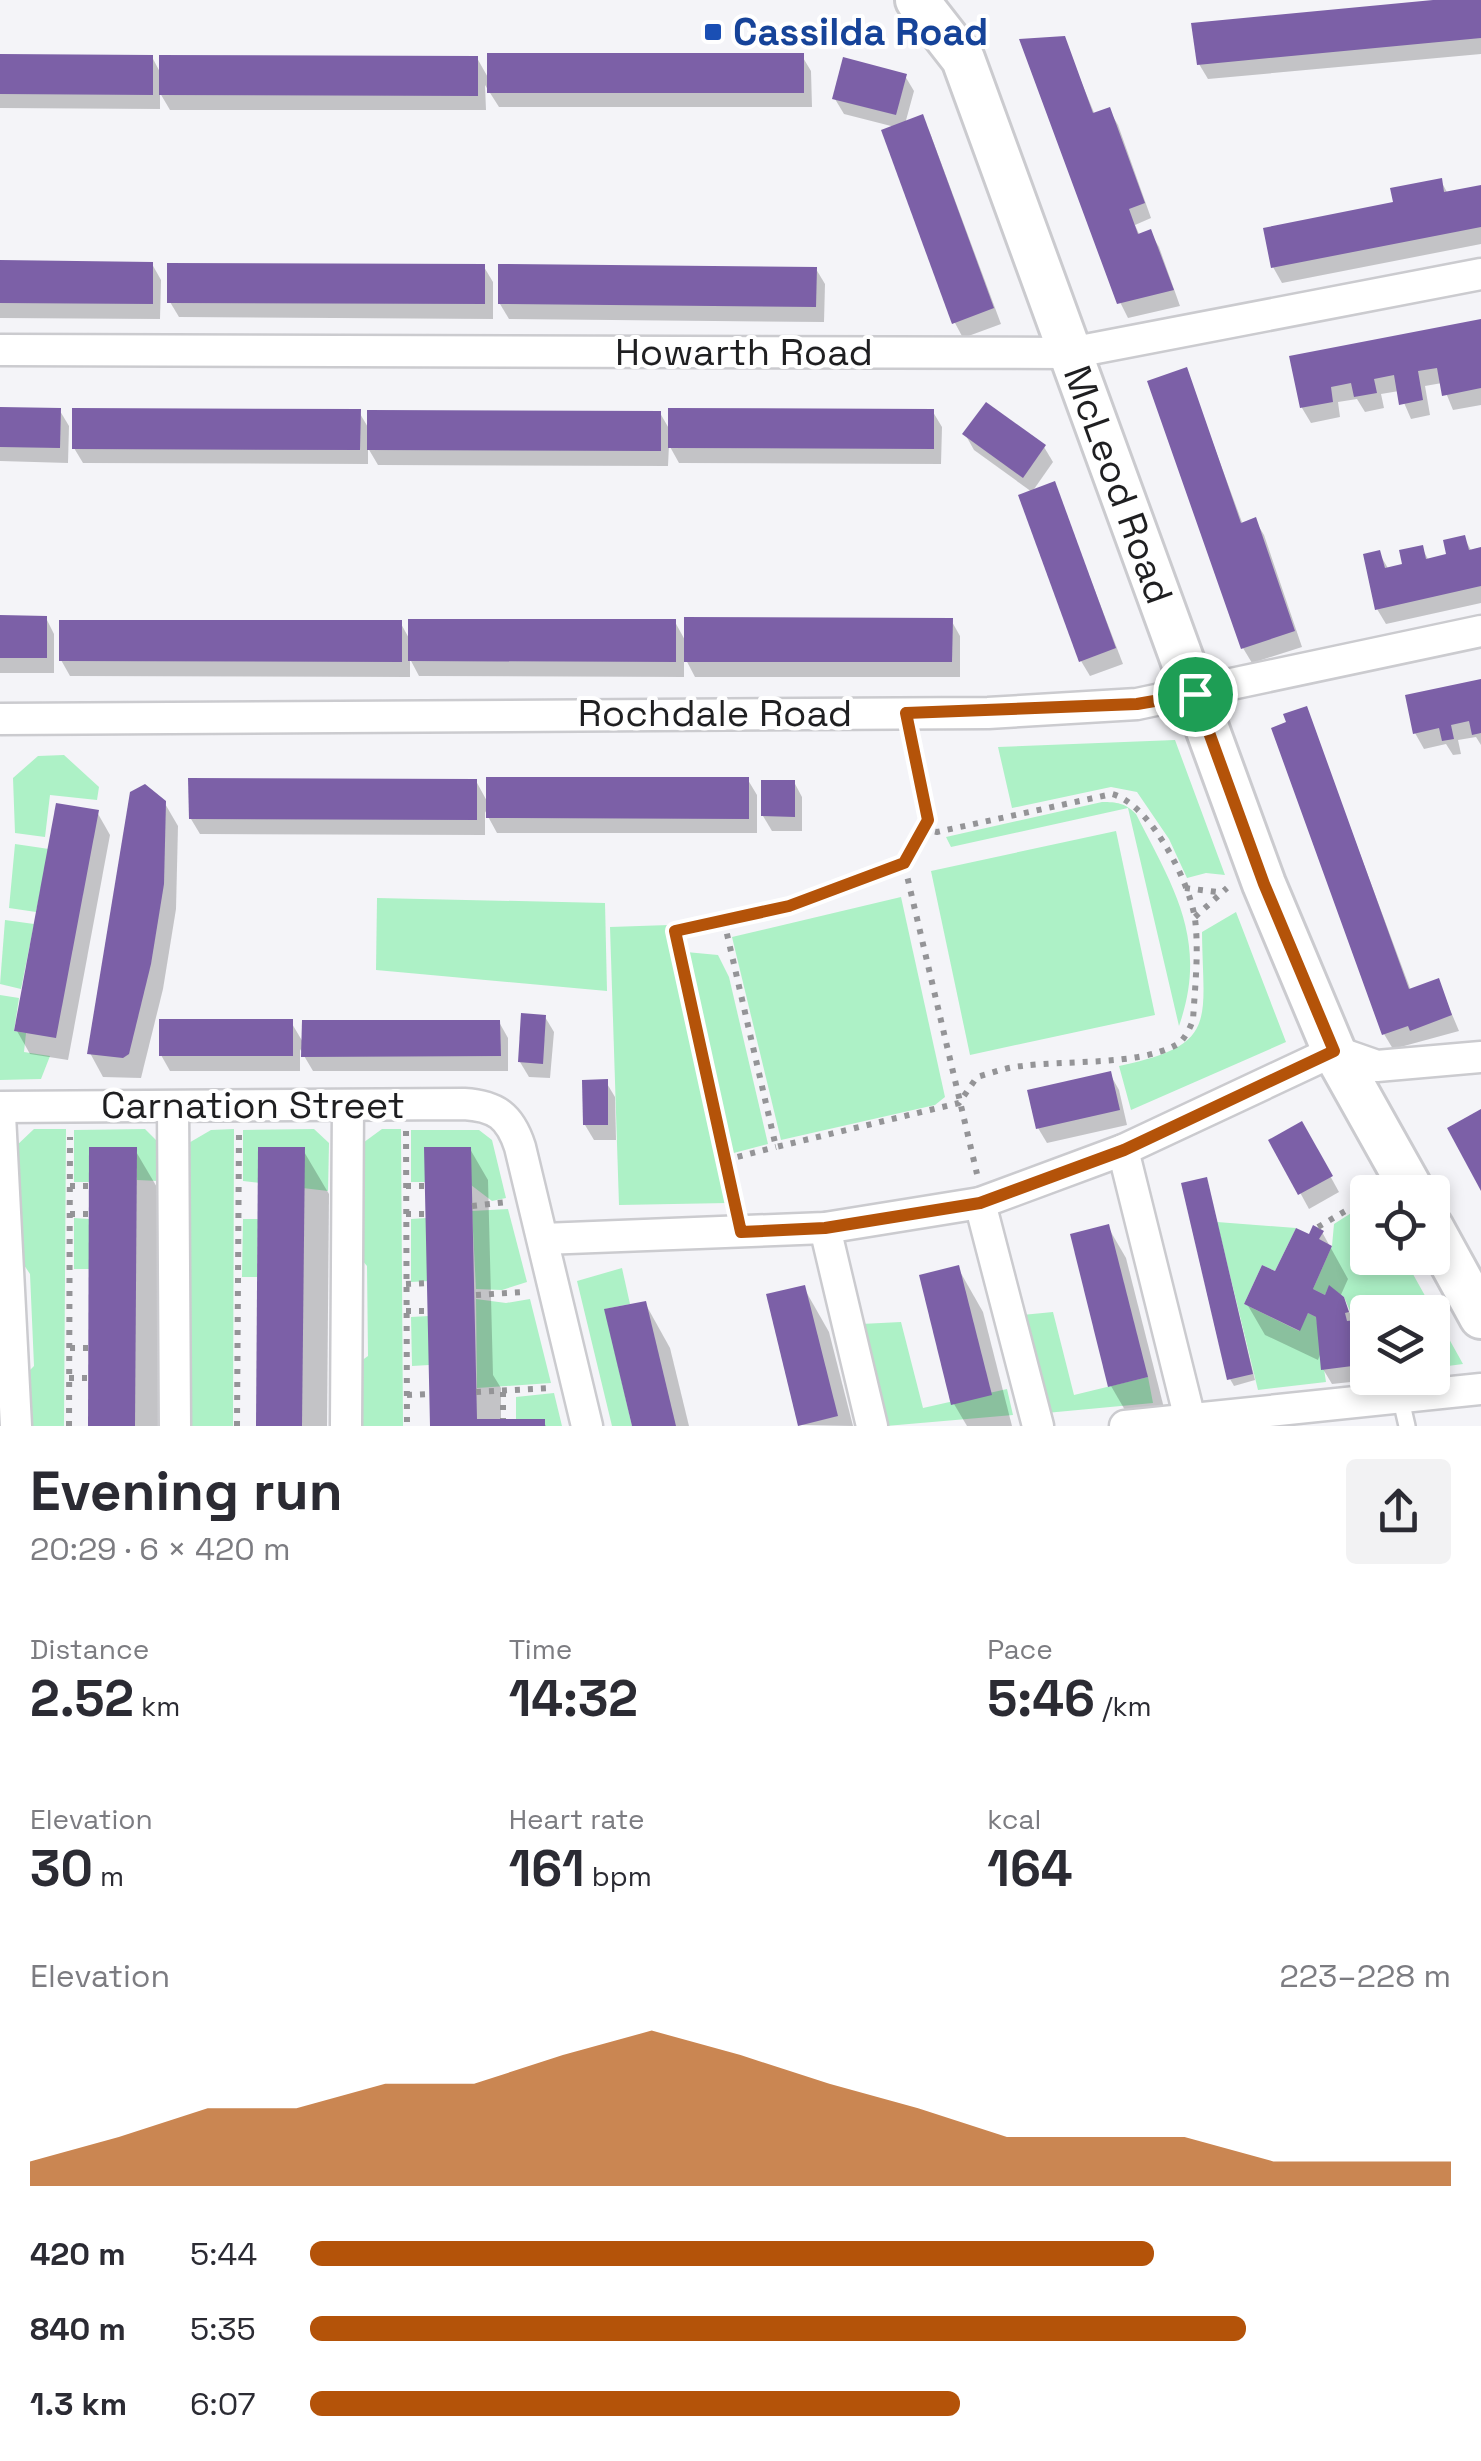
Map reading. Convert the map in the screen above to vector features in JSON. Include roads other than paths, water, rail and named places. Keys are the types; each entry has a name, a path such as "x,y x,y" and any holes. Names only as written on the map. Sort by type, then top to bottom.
{"main road":[{"name":"McLeod Road","path":"917,0 963,59 1264,884 1334,1051 1403,1175"},
{"path":"1450,1260 1481,1316"}],"street":[{"name":"Howarth Road","path":"0,350 1070,353 1481,274"},
{"name":"Rochdale Road","path":"0,720 906,713 1118,706 1195,694 1481,631"},
{"path":"587,1426 543,1239 825,1228 980,1203 1124,1150 1334,1051 1378,1066 1481,1056"},
{"name":"Carnation Street","path":"0,1107 483,1105 504,1114 516,1137 543,1239"},
{"path":"346,1426 348,1106"},
{"path":"173,1107 175,1426"},
{"path":"0,1115 6,1373 16,1426"},
{"path":"1124,1150 1190,1419"},
{"path":"980,1203 1038,1426"},
{"path":"825,1228 872,1426"},
{"path":"1125,1426 1190,1419 1404,1413 1481,1389"}],"place":[{"name":"Cassilda Road","path":"713,32"}]}
